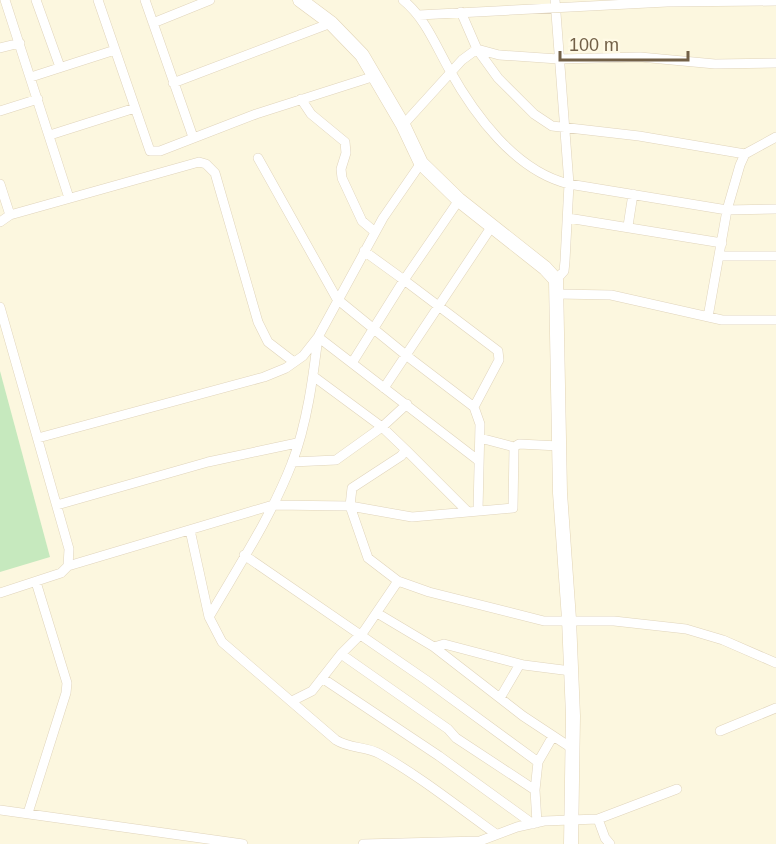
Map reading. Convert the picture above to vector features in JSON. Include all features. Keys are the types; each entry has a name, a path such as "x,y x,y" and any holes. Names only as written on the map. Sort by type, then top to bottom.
{"street":[{"path":"5,0 69,198"},
{"path":"36,0 60,67"},
{"path":"98,0 150,151 160,151 301,99 375,76"},
{"path":"145,0 193,137"},
{"path":"153,23 210,0"},
{"path":"300,0 331,23 362,55 403,125 421,164 459,200 545,268 557,287 611,295 708,317 776,320"},
{"path":"403,0 419,15 467,100 513,151 549,178 569,184 727,210 776,209"},
{"path":"486,0 489,10"},
{"path":"419,15 555,4 776,1"},
{"path":"555,4 569,184 564,271 557,287 560,493 572,671 571,844"},
{"path":"461,12 477,49 498,78 534,114 552,126 639,136 745,154 776,137"},
{"path":"173,83 331,23"},
{"path":"0,48 20,43"},
{"path":"477,49 499,55 558,59 640,57 716,64 776,63"},
{"path":"403,125 451,73 477,49"},
{"path":"31,77 115,50"},
{"path":"0,111 38,99"},
{"path":"301,99 311,114 345,142 346,153 341,169 342,178 362,221 375,232"},
{"path":"50,135 135,108"},
{"path":"708,317 727,210 745,154"},
{"path":"258,158 337,299 474,407 480,424 480,438 473,511"},
{"path":"0,222 10,215 69,198 199,162 206,164 215,173 258,322 268,342 294,362"},
{"path":"39,438 264,377 294,362 318,337 375,232 421,164"},
{"path":"0,184 10,215"},
{"path":"628,226 633,194"},
{"path":"352,363 404,280 459,200"},
{"path":"568,218 722,243"},
{"path":"384,388 492,226"},
{"path":"364,251 498,351 499,360 474,407"},
{"path":"719,256 776,256"},
{"path":"0,308 69,549 68,566"},
{"path":"318,337 479,461"},
{"path":"209,617 273,505 292,462 313,376 318,337"},
{"path":"313,376 382,427 473,511"},
{"path":"292,462 336,460 382,427 407,404"},
{"path":"480,438 514,447 519,444 559,446"},
{"path":"57,505 208,462 297,443"},
{"path":"0,593 61,573 68,566 273,505 350,506 412,517 514,507 514,447"},
{"path":"406,450 401,456 351,488 350,506 368,558 398,581 429,592 533,619 570,619 686,629 723,640 776,663"},
{"path":"190,530 209,617 222,642 336,740 344,745 378,752 496,834"},
{"path":"244,555 538,762"},
{"path":"292,700 312,691 341,654 360,635 398,581"},
{"path":"28,813 66,693 67,683 36,582"},
{"path":"377,613 434,647 573,750"},
{"path":"434,647 444,644 520,664 572,671"},
{"path":"341,654 448,729 456,738 535,790"},
{"path":"500,698 520,664"},
{"path":"322,678 535,823"},
{"path":"720,731 776,708"},
{"path":"535,823 538,762 554,736"},
{"path":"363,844 465,843 535,823 598,819 677,789"},
{"path":"0,810 175,840 243,844"},
{"path":"598,819 605,838 610,844"}],"green space":[{"path":"0,371 50,557 0,572"}]}
